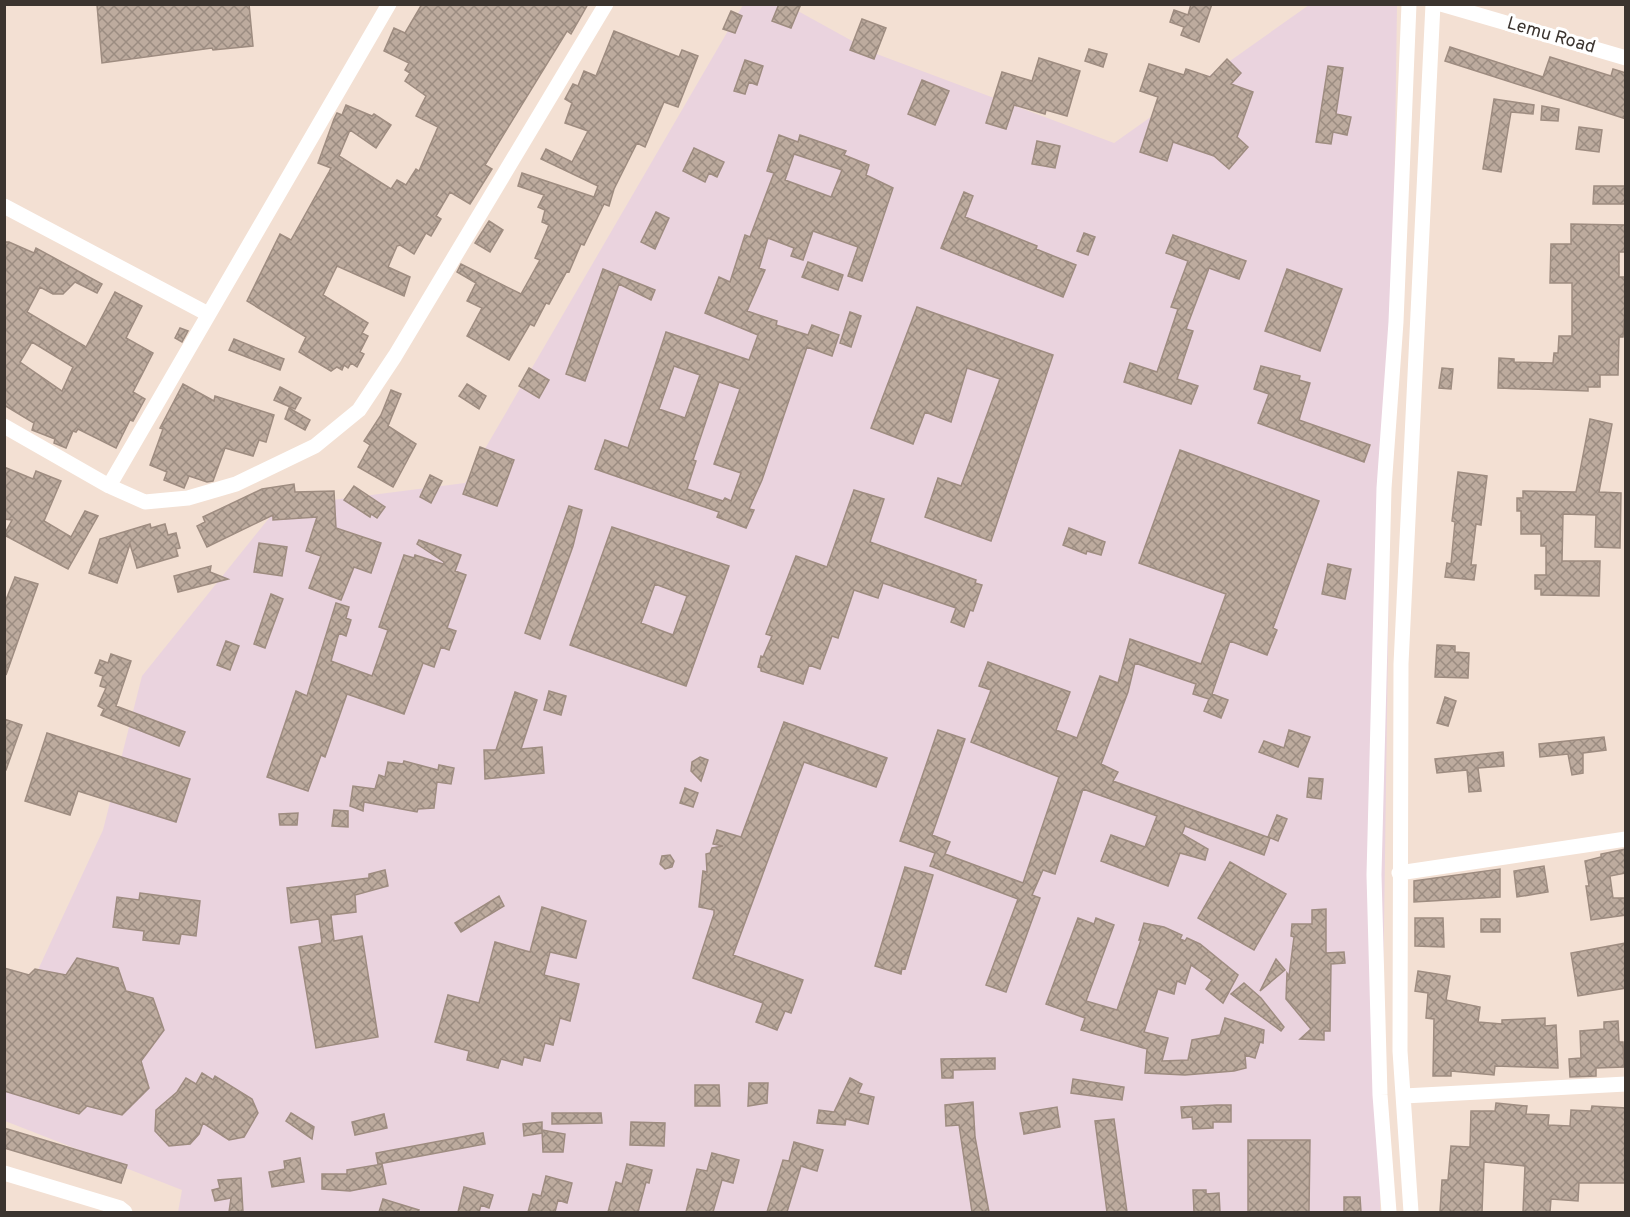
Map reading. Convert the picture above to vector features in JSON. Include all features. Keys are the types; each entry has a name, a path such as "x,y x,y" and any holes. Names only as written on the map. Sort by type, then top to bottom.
{"street":[{"path":"110,486 207,314 389,4"},
{"path":"4,426 110,486 145,502 188,498 236,484 315,446 359,410 401,346 606,4"},
{"path":"1389,1212 1380,1095 1374,875 1384,488 1396,322 1409,4"},
{"path":"1411,1212 1400,1051 1401,664 1408,498 1420,319 1433,4"},
{"name":"Lemu Road","path":"1442,4 1626,58"},
{"path":"4,206 207,314"},
{"path":"1399,873 1626,839"},
{"path":"1404,1096 1626,1084"},
{"path":"4,1173 120,1208 125,1212"}],"shaded area":[{"path":"743,5 787,5 874,53 1114,143 1309,5 1397,5 1380,1212 178,1212 182,1190 5,1121 4,1043 103,830 142,676 278,507 465,483"}],"building":[{"path":"249,4 253,46 213,50 212,48 102,63 97,5"},
{"path":"422,4 588,4 571,34 567,31 485,165 492,169 470,204 450,192 436,216 441,219 431,236 426,233 414,254 400,245 397,246 388,267 410,277 404,296 337,266 323,295 368,323 362,333 368,336 360,352 364,354 357,367 351,363 348,368 344,365 342,370 337,367 331,371 299,352 306,337 247,301 280,234 291,240 329,172 331,168 318,163 334,119 337,113 342,115 346,105 372,116 374,114 391,125 376,148 350,130 339,156 391,189 397,180 406,185 416,169 419,171 438,127 416,116 426,96 405,81 410,73 405,70 409,63 384,51 394,28 405,33"},
{"path":"779,4 801,4 791,28 772,21"},
{"path":"1191,4 1212,4 1199,42 1181,35 1184,27 1170,22 1174,10 1188,15"},
{"path":"731,11 742,16 735,33 723,29"},
{"path":"862,19 886,28 874,59 850,50"},
{"path":"614,31 679,57 682,50 698,56 678,107 664,102 645,147 637,143 614,189 609,206 604,204 584,245 581,244 569,272 567,271 549,304 546,303 534,326 530,324 509,360 467,336 482,308 467,301 476,283 457,272 461,264 521,294 540,260 535,258 549,225 542,222 545,210 538,207 544,195 518,186 522,173 594,197 598,186 541,159 546,149 572,162 588,131 565,123 572,103 565,99 573,84 578,86 584,71 596,76"},
{"path":"1450,47 1543,77 1550,57 1611,76 1613,69 1626,73 1626,119 1445,61"},
{"path":"1089,49 1107,54 1103,67 1085,61"},
{"path":"1039,58 1080,71 1067,116 1046,110 1045,114 1014,105 1006,129 986,123 1002,72 1032,81"},
{"path":"1227,59 1241,73 1231,84 1253,92 1237,137 1248,147 1229,169 1214,156 1173,142 1167,161 1140,152 1158,97 1140,91 1149,64 1184,75 1186,69 1210,77"},
{"path":"745,60 763,66 757,85 749,82 745,94 734,91"},
{"path":"1328,66 1343,68 1336,114 1351,117 1347,135 1333,132 1331,144 1316,142"},
{"path":"922,80 949,91 935,125 908,114"},
{"path":"1494,99 1534,105 1533,114 1511,112 1501,172 1483,169"},
{"path":"1542,106 1559,109 1558,121 1541,120"},
{"path":"1579,127 1602,130 1599,152 1576,149"},
{"path":"779,135 798,142 800,135 846,151 844,155 869,165 866,175 893,188 862,281 848,276 858,247 813,231 803,260 791,256 794,248 768,238 759,268 765,270 747,311 777,321 776,325 808,335 812,325 839,335 832,356 807,347 762,480 749,509 754,510 746,528 717,517 719,512 595,469 605,440 628,448 666,332 749,360 758,335 705,313 719,277 730,282 745,235 750,237 774,173 767,171","holes":["794,154 842,170 831,197 785,180","674,366 700,375 685,418 659,409","719,382 740,389 714,464 741,473 731,501 725,498 723,501 687,489 696,461 693,460"]},
{"path":"1037,141 1060,146 1055,168 1032,164"},
{"path":"694,148 724,162 717,177 709,173 705,182 683,171"},
{"path":"1594,186 1626,186 1626,204 1593,204"},
{"path":"964,192 973,196 965,217 1037,246 1036,249 1076,265 1063,297 941,248"},
{"path":"656,212 669,218 655,249 641,242"},
{"path":"489,221 503,230 490,252 475,243"},
{"path":"1571,224 1626,225 1626,252 1619,252 1619,277 1626,277 1626,298 1623,337 1619,337 1618,375 1600,375 1600,387 1588,387 1588,391 1498,388 1499,358 1514,359 1514,362 1553,363 1554,353 1558,353 1559,336 1572,336 1572,283 1550,283 1551,244 1571,244"},
{"path":"1084,233 1095,237 1088,255 1077,251"},
{"path":"1173,235 1246,261 1239,279 1209,268 1186,329 1193,331 1177,379 1198,386 1191,404 1124,382 1130,363 1157,372 1178,309 1171,307 1188,261 1166,253"},
{"path":"4,242 34,253 36,248 102,284 97,293 75,282 63,294 53,294 40,287 27,312 86,347 115,292 142,306 126,338 153,353 133,392 145,399 133,421 130,420 116,448 78,429 76,432 73,431 66,448 54,443 55,439 32,430 34,423 4,405","holes":["32,342 73,367 62,391 20,362"]},
{"path":"808,262 843,275 838,290 802,277"},
{"path":"603,269 655,290 651,300 619,284 585,381 566,374"},
{"path":"1287,269 1342,289 1320,351 1265,331"},
{"path":"917,307 1053,355 991,541 925,517 938,478 961,486 1000,379 967,368 951,422 925,412 913,444 871,428"},
{"path":"850,312 861,316 851,347 840,343"},
{"path":"180,328 188,331 182,342 175,338"},
{"path":"234,339 284,359 280,370 229,350"},
{"path":"1261,366 1300,376 1299,380 1310,383 1299,420 1370,445 1364,462 1258,423 1269,394 1254,389"},
{"path":"529,368 549,380 539,398 519,386"},
{"path":"1442,368 1453,369 1451,389 1439,388"},
{"path":"183,384 214,401 215,396 274,415 266,442 259,440 253,456 225,448 213,481 207,482 189,476 184,488 164,480 167,472 150,465 163,429 160,428"},
{"path":"467,384 486,396 479,409 459,396"},
{"path":"280,387 301,398 295,409 274,400"},
{"path":"391,390 401,394 388,426 416,444 393,487 358,467 370,445 364,441 381,415"},
{"path":"289,408 310,420 305,430 285,419"},
{"path":"1590,419 1612,424 1599,492 1621,493 1620,548 1595,547 1596,515 1563,514 1562,561 1600,561 1599,596 1541,595 1541,589 1535,589 1535,575 1546,575 1546,546 1541,546 1541,534 1521,534 1521,511 1517,511 1517,498 1523,498 1523,491 1576,492"},
{"path":"480,447 514,460 497,506 463,494"},
{"path":"1180,450 1319,501 1273,628 1277,630 1267,655 1230,641 1212,694 1228,700 1221,718 1204,711 1209,699 1193,694 1196,684 1135,663 1128,692 1101,764 1118,772 1113,781 1270,838 1264,855 1185,826 1182,834 1208,849 1205,860 1180,853 1168,886 1101,861 1111,835 1145,847 1157,816 1083,789 1055,874 1043,870 1032,895 1040,898 1006,992 986,985 1018,899 930,866 935,853 900,841 938,730 965,739 932,835 950,842 945,854 1023,883 1059,777 971,742 991,690 979,686 988,662 1070,692 1056,730 1077,738 1100,676 1118,683 1130,639 1201,664 1226,594 1139,563"},
{"path":"4,467 33,479 36,471 61,481 44,521 71,537 85,511 98,516 68,569 4,535 12,520 4,519"},
{"path":"1458,472 1487,476 1481,525 1476,524 1471,565 1476,565 1474,580 1445,577 1447,563 1451,564 1455,522 1452,521"},
{"path":"430,475 442,481 431,503 420,497"},
{"path":"294,484 295,492 334,491 336,528 381,543 371,573 354,567 341,600 309,588 321,556 306,551 317,517 273,520 273,515 207,547 197,526 205,522 203,517 262,489"},
{"path":"354,486 385,507 377,518 371,514 370,517 344,500"},
{"path":"854,490 884,499 870,542 976,580 975,583 982,585 973,611 970,610 964,627 951,622 956,608 883,583 878,598 854,590 838,638 832,636 820,669 809,665 803,684 761,671 758,667 761,656 763,657 772,636 766,634 796,556 827,567"},
{"path":"569,506 582,510 573,546 540,639 525,633"},
{"path":"150,524 151,528 165,524 168,535 176,533 180,548 176,549 178,556 137,568 130,544 117,583 89,573 100,539"},
{"path":"612,527 729,566 686,686 570,645","holes":["655,584 687,596 673,635 641,623"]},
{"path":"1069,528 1105,542 1101,555 1087,551 1086,554 1063,545"},
{"path":"419,540 461,555 455,571 466,575 447,628 456,631 449,650 441,647 434,667 423,663 404,714 347,694 325,757 321,755 308,791 267,777 296,691 307,696 336,603 349,607 346,618 351,620 346,636 339,633 331,661 372,676 388,630 379,627 404,555 414,558 415,555 443,564 444,562 417,544"},
{"path":"259,543 287,547 282,576 254,572"},
{"path":"1328,564 1351,569 1345,599 1322,594"},
{"path":"211,566 210,572 228,579 178,592 174,576"},
{"path":"15,577 38,584 6,675 4,605"},
{"path":"271,594 283,599 265,648 254,644"},
{"path":"226,641 239,646 230,670 217,665"},
{"path":"1437,645 1455,646 1455,652 1469,653 1468,678 1435,677"},
{"path":"111,654 131,661 116,706 185,732 179,746 101,715 104,709 98,706 106,688 100,686 103,676 95,673 100,660 108,663"},
{"path":"549,691 566,696 561,715 544,710"},
{"path":"515,692 537,700 521,749 542,747 544,773 485,779 484,750 496,750"},
{"path":"1445,697 1456,701 1448,726 1437,723"},
{"path":"4,719 22,725 6,770 4,770"},
{"path":"784,722 887,758 876,787 804,762 733,955 803,980 791,1013 785,1011 777,1030 756,1022 763,1003 693,978 714,914 714,910 699,907 703,871 707,872 706,854 710,853 712,848 723,846 713,844 717,830 741,837"},
{"path":"1289,730 1310,737 1298,767 1259,752 1264,741 1284,748"},
{"path":"47,733 190,779 176,822 78,791 70,815 25,801"},
{"path":"1604,737 1606,750 1583,753 1583,773 1572,775 1568,754 1540,757 1539,744"},
{"path":"1503,752 1504,766 1478,768 1481,791 1469,792 1467,770 1437,773 1435,759"},
{"path":"700,757 708,760 701,781 691,771 692,762"},
{"path":"404,761 438,770 439,765 454,768 451,784 437,782 434,808 418,809 417,812 364,802 363,811 350,806 353,786 375,789 379,775 385,777 388,762 403,764"},
{"path":"1309,778 1323,779 1321,799 1307,797"},
{"path":"685,788 698,793 693,807 680,803"},
{"path":"334,810 348,811 348,827 332,826"},
{"path":"298,813 297,825 280,825 279,814"},
{"path":"1277,815 1287,819 1278,841 1268,837"},
{"path":"1626,849 1626,873 1610,876 1613,898 1626,898 1626,915 1591,920 1585,861 1601,857 1601,854"},
{"path":"670,855 674,861 672,867 665,869 660,864 662,856"},
{"path":"1230,862 1286,894 1254,950 1198,918"},
{"path":"1544,866 1548,892 1517,897 1514,871"},
{"path":"905,867 933,875 905,969 902,968 901,974 875,966"},
{"path":"1500,869 1500,897 1414,902 1414,881"},
{"path":"385,870 388,886 355,895 356,912 331,915 334,941 362,936 378,1037 316,1048 299,947 322,943 319,919 291,923 287,888 369,878 369,874"},
{"path":"140,893 200,901 196,936 181,934 179,944 143,940 144,931 113,927 117,897 139,900"},
{"path":"499,896 504,906 461,932 455,923"},
{"path":"542,907 586,921 576,958 550,952 544,975 579,984 570,1021 560,1018 553,1045 545,1043 540,1061 524,1057 522,1065 501,1059 498,1068 467,1060 469,1051 435,1042 448,995 479,1003 495,942 530,952"},
{"path":"1326,909 1326,953 1344,952 1345,963 1331,964 1330,1031 1324,1031 1324,1040 1300,1039 1311,1029 1286,999 1287,973 1289,976 1294,937 1291,936 1292,924 1312,924 1312,910"},
{"path":"1078,918 1094,924 1096,918 1114,925 1086,1001 1117,1010 1141,940 1139,940 1144,923 1164,927 1182,935 1180,939 1185,941 1187,938 1200,944 1238,975 1223,1003 1206,989 1212,980 1191,965 1185,984 1177,981 1174,994 1158,989 1144,1032 1168,1038 1162,1061 1188,1060 1192,1040 1220,1035 1225,1018 1264,1030 1263,1043 1260,1042 1255,1058 1245,1055 1246,1068 1234,1071 1185,1075 1145,1073 1147,1049 1081,1030 1085,1018 1046,1004"},
{"path":"1415,918 1443,918 1444,947 1415,946"},
{"path":"1481,919 1500,919 1500,932 1481,932"},
{"path":"1626,943 1626,988 1578,996 1571,953"},
{"path":"77,958 118,968 126,991 153,998 164,1030 141,1061 149,1088 122,1115 87,1106 79,1114 4,1091 4,968 29,975 35,969 66,975"},
{"path":"1276,959 1285,970 1260,991"},
{"path":"1418,971 1450,976 1446,1000 1480,1007 1478,1022 1502,1024 1502,1020 1545,1018 1545,1026 1556,1025 1558,1068 1495,1066 1494,1075 1451,1071 1451,1076 1433,1076 1434,1019 1426,1018 1428,993 1415,991"},
{"path":"1244,983 1261,998 1284,1027 1281,1031 1231,994"},
{"path":"1618,1021 1619,1042 1623,1042 1624,1067 1596,1068 1596,1076 1570,1077 1569,1059 1581,1058 1580,1031 1604,1029 1604,1022"},
{"path":"995,1058 995,1069 953,1070 953,1078 942,1078 941,1059"},
{"path":"202,1073 213,1080 215,1076 252,1099 258,1113 244,1137 229,1140 203,1123 199,1134 190,1144 169,1146 155,1131 156,1110 177,1092 186,1078 196,1084"},
{"path":"850,1078 862,1084 858,1093 874,1097 868,1124 846,1119 845,1125 817,1123 819,1110 834,1112"},
{"path":"1073,1079 1124,1087 1122,1100 1071,1093"},
{"path":"749,1083 768,1083 767,1103 748,1106"},
{"path":"695,1085 719,1085 720,1106 695,1106"},
{"path":"973,1102 975,1137 989,1212 972,1212 959,1125 946,1126 945,1105"},
{"path":"1496,1103 1527,1106 1526,1114 1549,1115 1548,1125 1570,1126 1571,1110 1591,1111 1592,1106 1626,1108 1626,1183 1579,1183 1578,1201 1551,1199 1550,1212 1523,1212 1525,1166 1484,1162 1482,1212 1440,1212 1442,1180 1448,1180 1451,1146 1470,1147 1471,1111 1495,1111"},
{"path":"1231,1105 1231,1122 1213,1122 1213,1128 1193,1129 1192,1117 1182,1118 1181,1107"},
{"path":"1057,1107 1060,1127 1024,1134 1020,1113"},
{"path":"291,1113 314,1127 312,1139 286,1121"},
{"path":"552,1113 601,1113 602,1123 552,1124"},
{"path":"384,1114 387,1128 355,1135 352,1122"},
{"path":"1114,1119 1127,1212 1107,1212 1095,1121"},
{"path":"542,1122 542,1133 524,1136 523,1124"},
{"path":"631,1122 665,1123 664,1146 630,1145"},
{"path":"4,1128 127,1165 121,1183 4,1148"},
{"path":"542,1130 565,1134 563,1152 543,1152"},
{"path":"483,1133 485,1144 378,1164 376,1153"},
{"path":"1248,1140 1310,1140 1309,1212 1248,1212"},
{"path":"794,1142 823,1150 817,1171 801,1166 787,1212 767,1212 783,1160 789,1161"},
{"path":"712,1153 739,1160 733,1183 722,1180 713,1212 686,1212 697,1169 707,1171"},
{"path":"300,1158 304,1182 272,1187 269,1172 285,1169 284,1161"},
{"path":"382,1164 386,1184 350,1191 322,1189 322,1174 347,1174 347,1170"},
{"path":"627,1164 652,1170 649,1183 646,1182 638,1212 608,1212 616,1182 622,1184"},
{"path":"546,1176 572,1183 567,1203 558,1200 555,1212 528,1212 533,1194 541,1196"},
{"path":"241,1178 243,1212 229,1212 231,1198 215,1201 212,1190 220,1188 218,1180"},
{"path":"464,1187 493,1195 489,1208 481,1205 479,1212 458,1212"},
{"path":"1193,1190 1206,1190 1206,1194 1219,1193 1220,1212 1194,1212"},
{"path":"1344,1197 1360,1197 1361,1212 1344,1212"},
{"path":"383,1199 419,1210 418,1212 379,1212"}]}
